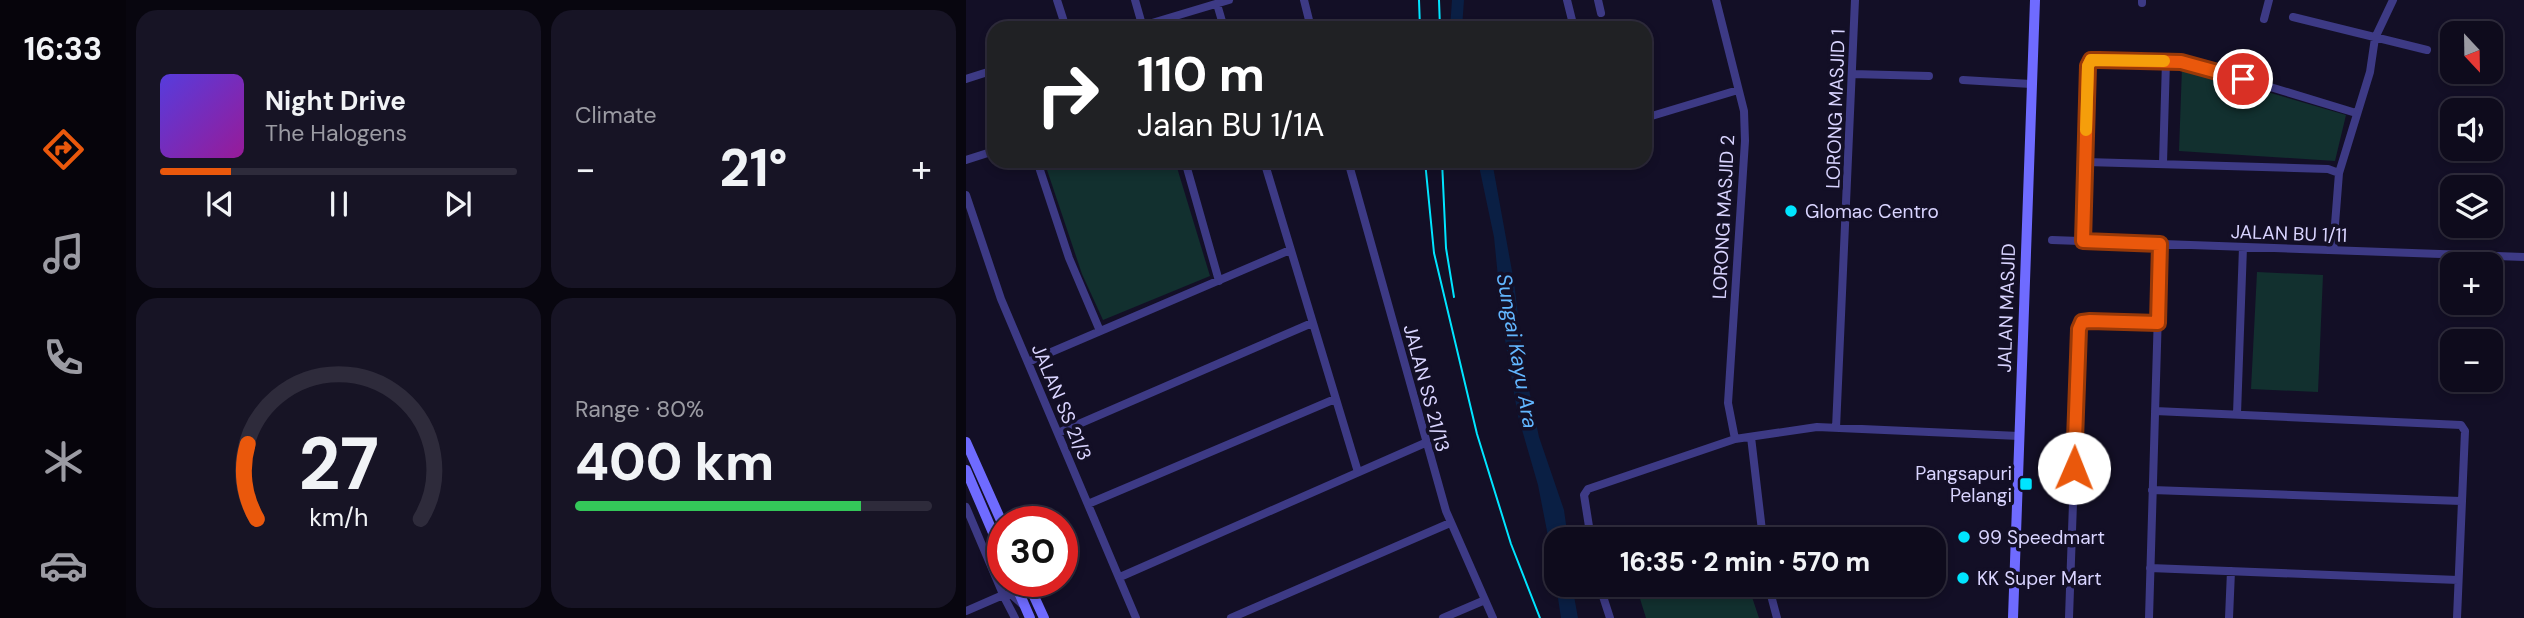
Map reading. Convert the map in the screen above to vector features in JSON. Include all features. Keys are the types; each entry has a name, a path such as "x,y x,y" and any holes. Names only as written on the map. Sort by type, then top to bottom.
{"street":[{"path":"1057,0 1064,21"},
{"path":"1135,0 1141,21"},
{"path":"1162,21 1229,0"},
{"path":"1304,0 1309,21"},
{"path":"1567,0 1572,21"},
{"path":"1598,0 1601,13"},
{"name":"LORONG MASJID 2","path":"1716,0 1744,111 1745,141 1728,403 1735,439"},
{"name":"LORONG MASJID 1","path":"1836,428 1855,0"},
{"name":"JALAN MASJID","path":"2013,618 2035,0"},
{"path":"2264,19 2269,0"},
{"path":"2333,250 2339,173 2370,72 2375,38 2393,0"},
{"path":"1217,4 1222,21"},
{"path":"2293,17 2427,50"},
{"path":"2083,241 2088,66 2091,60 2191,63 2356,113"},
{"path":"2163,163 2166,61"},
{"path":"966,79 987,72"},
{"path":"1852,74 1929,76"},
{"path":"1963,80 2031,83"},
{"path":"1652,116 1738,90"},
{"path":"966,160 987,153"},
{"path":"2086,162 2328,169 2339,173"},
{"path":"1039,168 1069,258 1100,331"},
{"path":"1187,168 1219,281"},
{"path":"1266,168 1358,472"},
{"name":"JALAN SS 21/13","path":"1350,168 1425,443 1450,523 1493,618"},
{"name":"JALAN SS 21/3","path":"966,195 1001,299 1136,618"},
{"name":"JALAN BU 1/11","path":"2052,240 2524,257"},
{"path":"2149,618 2160,244"},
{"path":"2237,414 2243,247"},
{"path":"1028,362 1290,250"},
{"path":"2069,618 2079,329 2082,322 2090,321 2158,323"},
{"path":"1058,433 1312,323"},
{"path":"1088,504 1335,400"},
{"path":"2155,411 2453,422 2461,425 2465,431 2457,618"},
{"path":"1589,527 1584,495 1588,489 1735,439 1817,427 2019,436"},
{"path":"1751,437 1762,527"},
{"path":"966,442 995,506"},
{"path":"1120,578 1425,443"},
{"path":"966,470 987,519"},
{"path":"2152,490 2461,501"},
{"path":"966,507 987,556"},
{"path":"1231,618 1450,523"},
{"path":"2150,568 2458,580"},
{"path":"2229,618 2231,571"},
{"path":"966,609 996,597"},
{"path":"1004,597 1015,618"},
{"path":"1014,597 1025,607"},
{"path":"1021,597 1030,618"},
{"path":"1034,597 1044,618"},
{"path":"1603,597 1610,618"},
{"path":"1771,597 1777,618"},
{"path":"1443,618 1485,600"}],"green space":[{"path":"2182,67 2346,115 2335,161 2179,151"},
{"path":"1046,168 1177,168 1210,276 1103,320 1082,274"},
{"path":"2257,272 2323,275 2318,392 2251,389"},
{"path":"1639,597 1752,597 1759,618 1646,618"}],"water":[{"path":"1452,0 1464,0 1462,21 1450,21"},
{"name":"Sungai Kayu Ara","path":"1479,168 1493,168 1514,282 1524,366 1539,437 1564,510 1566,527 1546,527 1538,485 1518,416 1503,328 1494,237"},
{"path":"1558,597 1574,597 1578,618 1561,618"}],"tram line":[{"path":"1419,0 1420,21"},
{"path":"1439,0 1440,21"},
{"path":"1426,168 1434,253 1477,434 1511,544 1540,618"},
{"path":"1442,168 1446,248 1454,297"}],"slow traffic":[{"path":"2086,130 2088,66 2091,60 2164,61"}],"place":[{"name":"Glomac Centro","path":"1791,211"},
{"name":"Pangsapuri Pelangi","path":"2026,484"},
{"name":"99 Speedmart","path":"1964,537"},
{"name":"KK Super Mart","path":"1963,578"}],"route":[{"path":"2074,468 2079,329 2082,322 2158,323 2160,244 2083,241 2088,66 2091,60 2181,62 2243,79"}]}
